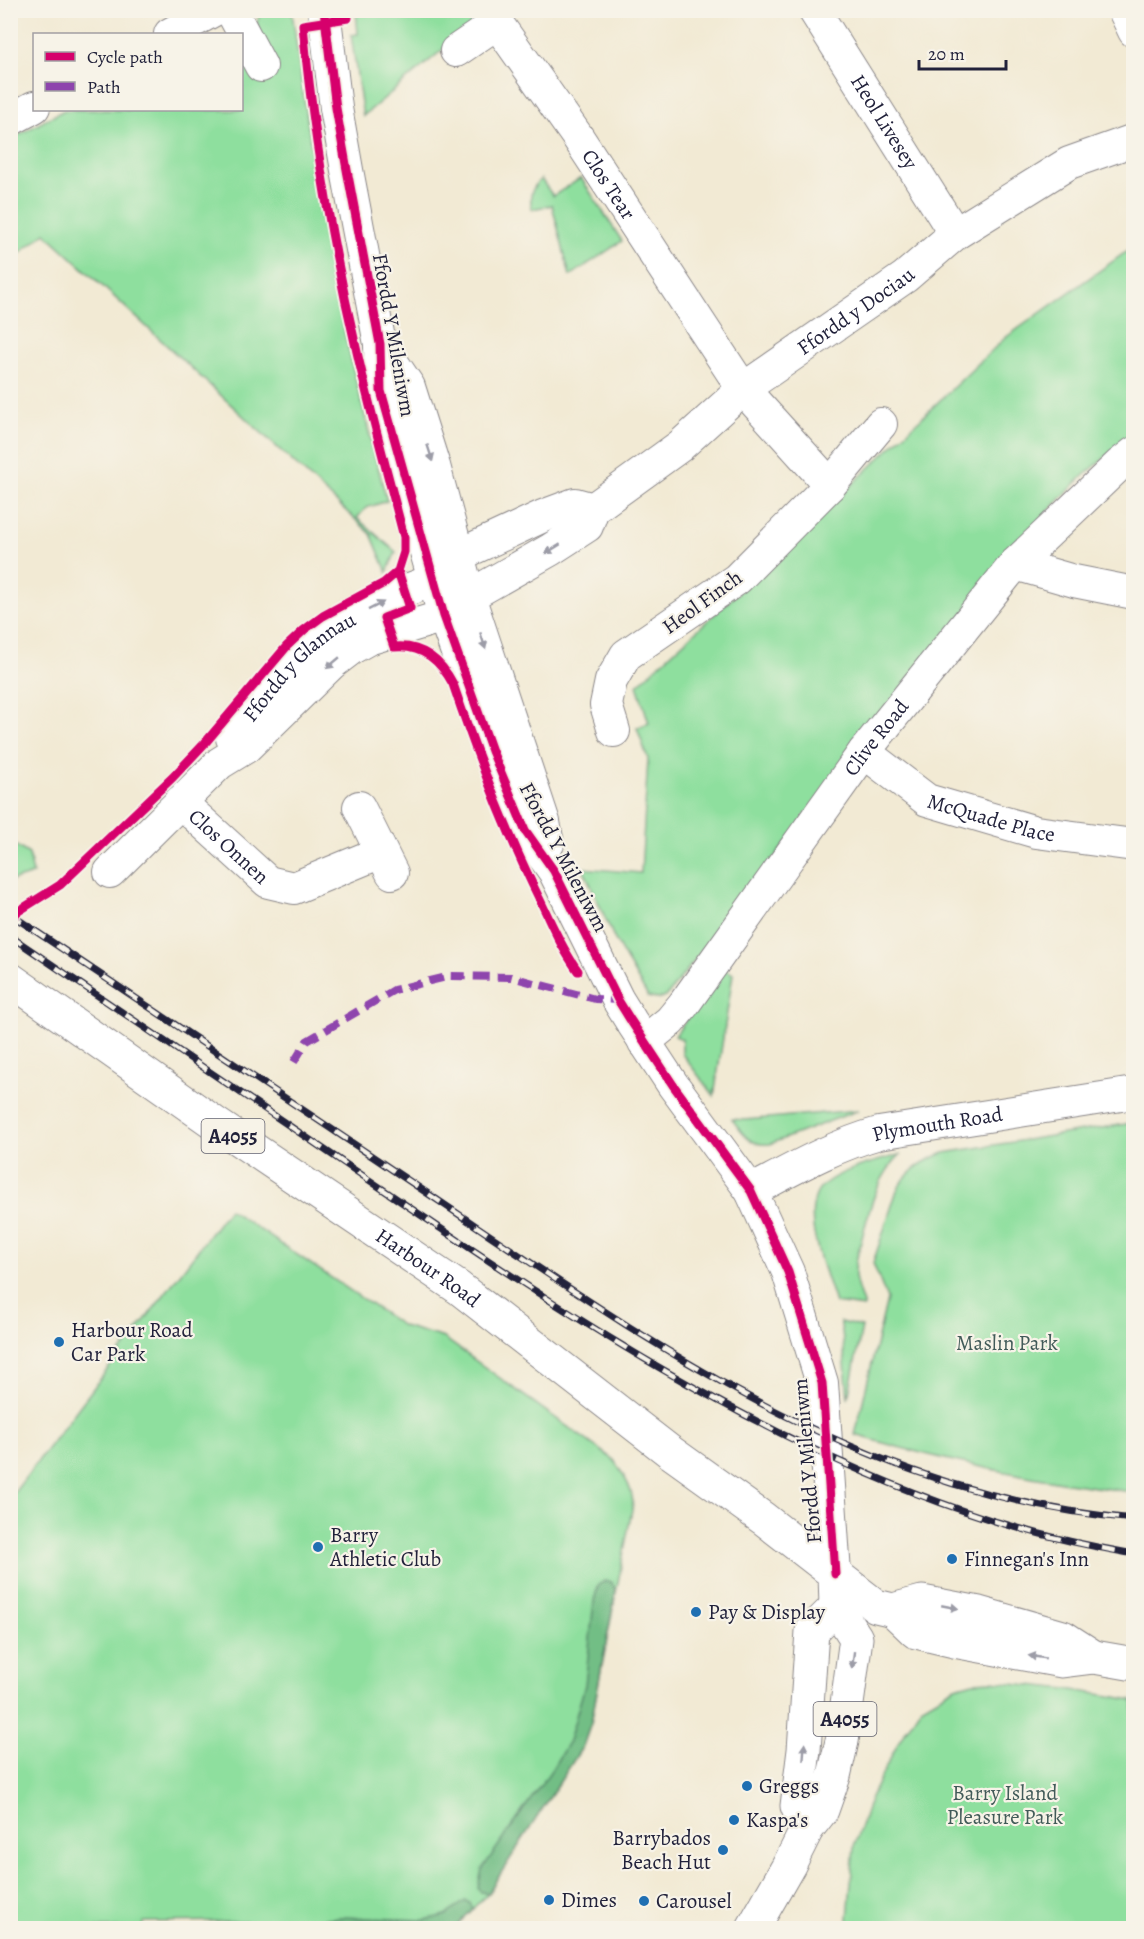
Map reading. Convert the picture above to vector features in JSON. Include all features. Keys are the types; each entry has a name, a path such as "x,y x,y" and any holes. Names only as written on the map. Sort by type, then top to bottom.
{"main road":[{"name":"Harbour Road","path":"10,979 216,1124 459,1288 835,1574"},
{"path":"835,1574 836,1607"},
{"name":"A4055","path":"835,1574 876,1606 893,1610 922,1602 979,1613 1063,1637 1094,1657 1134,1664"},
{"name":"A4055","path":"753,1929 807,1829 822,1810 834,1776 842,1741 856,1638 836,1607 812,1631 804,1750 797,1806 807,1829"}],"street":[{"path":"172,33 214,10"},
{"path":"231,10 261,66"},
{"name":"Ffordd Y Mileniwm","path":"324,10 343,150 380,344 381,390 444,616 492,751 525,830 554,871 618,1000 644,1042 751,1191 788,1272 822,1383 835,1574"},
{"name":"Heol Livesey","path":"814,10 955,234"},
{"path":"1124,10 1134,31"},
{"name":"Clos Tear","path":"456,51 505,17 577,136 744,389"},
{"path":"10,120 33,108"},
{"name":"Ffordd y Dociau","path":"444,616 469,596 587,526 592,509 680,446 744,389 905,277 955,234 1070,163 1134,140"},
{"name":"Ffordd Y Mileniwm","path":"380,344 409,387 434,466 469,596 544,822 554,871"},
{"path":"744,389 830,485"},
{"name":"Heol Finch","path":"614,731 606,705 611,681 626,655 737,579 830,485 881,424"},
{"name":"Clive Road","path":"644,1042 670,1021 684,1004 864,752 1015,564 1134,453"},
{"path":"434,580 457,556 543,516 575,504 592,509"},
{"path":"1015,564 1074,581 1134,592"},
{"name":"Ffordd y Glannau","path":"220,763 233,736 305,650 353,617 404,591 434,580"},
{"name":"Ffordd y Glannau","path":"110,872 220,763 246,747 331,664 368,639 444,616"},
{"name":"McQuade Place","path":"864,752 927,800 1036,832 1134,845"},
{"name":"Clos Onnen","path":"180,802 268,882 294,888 387,863 359,807"},
{"name":"Plymouth Road","path":"751,1191 815,1157 879,1133 1134,1093"}],"green space":[{"path":"261,11 292,11 316,177 339,301 356,382 387,501 366,508 357,518 396,552 387,572 371,534 45,233 11,260 11,139 62,111 243,111 243,55 258,32 257,22"},
{"path":"356,11 489,11 363,116 351,35 358,34"},
{"path":"581,178 622,241 570,276 552,205 532,209 531,197 533,189 541,179 553,196"},
{"path":"1133,247 1133,435 1083,476 1027,533 666,997 658,999 648,997 615,940 583,868 641,873 648,759 637,728 649,723 637,685 752,580 1005,338"},
{"path":"10,842 29,854 33,874 11,881"},
{"path":"722,967 733,974 714,1096 682,1054 682,1039 675,1036"},
{"path":"859,1110 770,1144 752,1141 732,1119 745,1120"},
{"name":"Maslin Park","path":"1133,1123 1133,1492 993,1470 855,1435 887,1299 873,1263 897,1190 906,1177 929,1159 944,1153"},
{"path":"901,1154 880,1183 868,1215 857,1257 855,1276 864,1307 835,1303 815,1240 813,1206 818,1192 827,1182 844,1172"},
{"name":"Barry Athletic Club","path":"229,1209 403,1326 444,1338 614,1460 631,1492 633,1504 591,1723 583,1746 488,1893 454,1928 246,1928 246,1921 143,1922 143,1928 11,1928 10,1498"},
{"path":"840,1322 862,1327 848,1398 842,1330"},
{"path":"604,1581 611,1582 616,1590 591,1723 583,1746 488,1893 481,1892 478,1888 482,1869 569,1741 585,1685 594,1601 598,1586"},
{"name":"Barry Island Pleasure Park","path":"992,1681 1067,1689 1133,1700 1133,1928 849,1928 854,1846 871,1797 899,1741 921,1707 955,1687 973,1682"},
{"path":"465,1901 470,1903 473,1909 454,1928 296,1928 301,1921 340,1917 425,1920 446,1915"}],"railway":[{"path":"10,914 595,1305 762,1404 849,1445 939,1479 1034,1505 1134,1519"},
{"path":"10,936 515,1278 586,1324 733,1409 808,1447 885,1481 964,1511 1048,1536 1134,1554"}],"marked path":[{"path":"294,1062 307,1041 394,990 450,976 511,977 595,999 618,1000"}],"cycle path":[{"path":"324,10 336,108 380,344 381,391 444,616 492,751 525,830 554,871 618,1000 631,1021 673,1085 751,1191 788,1272 822,1383 835,1574"},
{"path":"10,921 17,912 60,885 173,777 205,743 287,646 304,630 323,616 384,583 398,571 404,552 404,537 368,398 339,271 324,189 303,25 348,18"},
{"path":"398,571 410,608 384,618 394,647 413,648 430,656 443,668 453,684 504,822 558,937 578,971"}],"place":[{"name":"Harbour Road Car Park","path":"59,1342"},
{"name":"Barry Athletic Club","path":"318,1547"},
{"name":"Finnegan's Inn","path":"952,1559"},
{"name":"Pay & Display","path":"696,1612"},
{"name":"Greggs","path":"747,1786"},
{"name":"Kaspa's","path":"734,1820"},
{"name":"Barrybados Beach Hut","path":"723,1850"},
{"name":"Dimes","path":"549,1900"},
{"name":"Carousel","path":"644,1901"}]}
